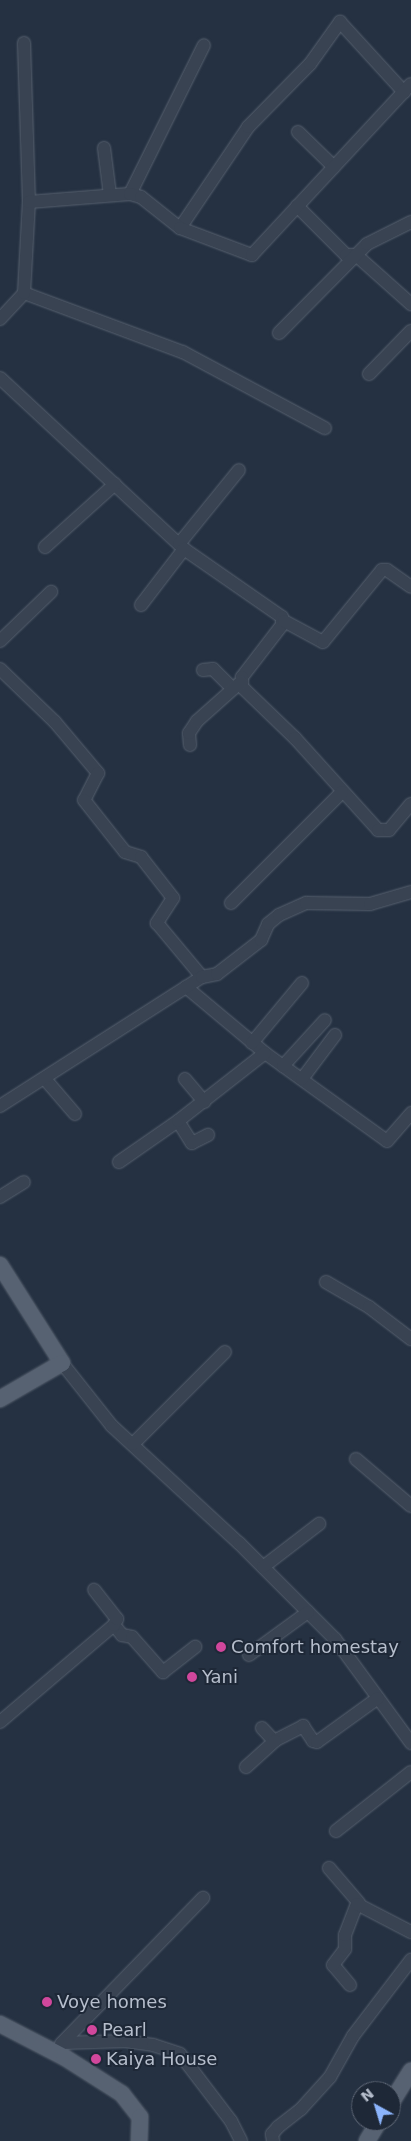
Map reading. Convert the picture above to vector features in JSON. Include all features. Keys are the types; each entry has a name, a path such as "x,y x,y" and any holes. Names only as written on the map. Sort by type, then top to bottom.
{"main road":[{"path":"0,1265 62,1363 0,1399"},
{"path":"0,2024 59,2048 129,2100 140,2117 139,2141"},
{"path":"401,2087 411,2071"}],"street":[{"path":"29,202 130,194 141,197 180,228 252,255 407,88 340,22 310,64 248,127 180,228"},
{"path":"0,319 24,293 29,202 24,43"},
{"path":"130,194 204,46"},
{"path":"298,132 334,166"},
{"path":"104,148 110,195"},
{"path":"297,206 346,255 356,255 411,304"},
{"path":"279,333 367,244 411,222"},
{"path":"24,293 183,352 325,428"},
{"path":"369,374 411,330"},
{"path":"0,378 181,547 271,608 284,621 323,642 382,570 387,570 411,587"},
{"path":"141,605 181,547 239,470"},
{"path":"46,547 115,484"},
{"path":"0,641 51,592"},
{"path":"190,745 192,727 237,685 284,621"},
{"path":"203,670 213,669 237,685 378,830 389,830 411,804"},
{"path":"0,670 54,722 98,773 84,800 125,852 141,857 172,898 157,923 202,977"},
{"path":"231,903 342,792"},
{"path":"0,1106 45,1080 202,977 217,974 261,940 268,924 279,915 306,903 370,904 411,892"},
{"path":"252,1043 302,983"},
{"path":"186,988 265,1053 387,1141 411,1113"},
{"path":"283,1066 325,1020"},
{"path":"302,1079 335,1035"},
{"path":"118,1162 204,1102 265,1053"},
{"path":"185,1079 204,1102"},
{"path":"45,1080 75,1114"},
{"path":"178,1121 192,1143 208,1135"},
{"path":"0,1197 24,1182"},
{"path":"326,1282 369,1307 411,1339"},
{"path":"133,1444 224,1352"},
{"path":"62,1363 112,1426 263,1567 335,1640 411,1743"},
{"path":"356,1459 411,1506"},
{"path":"263,1567 319,1524"},
{"path":"0,1722 114,1625 117,1619 94,1590"},
{"path":"249,1655 308,1612"},
{"path":"114,1625 122,1634 132,1637 162,1672 195,1647"},
{"path":"246,1767 275,1741 302,1726 317,1742 378,1698"},
{"path":"262,1728 275,1741"},
{"path":"336,1831 411,1772"},
{"path":"329,1868 359,1903 411,1932"},
{"path":"59,2048 203,1898"},
{"path":"350,1985 333,1965 345,1949 348,1928 355,1905 359,1903"},
{"path":"273,2141 272,2134 278,2127 301,2109 330,2078 353,2036 411,1960"},
{"path":"59,2048 125,2041 153,2045 180,2054 231,2121 241,2141"}],"place":[{"name":"Comfort homestay","path":"221,1647"},
{"name":"Yani","path":"192,1677"},
{"name":"Voye homes","path":"47,2002"},
{"name":"Pearl","path":"92,2030"},
{"name":"Kaiya House","path":"96,2059"}]}
